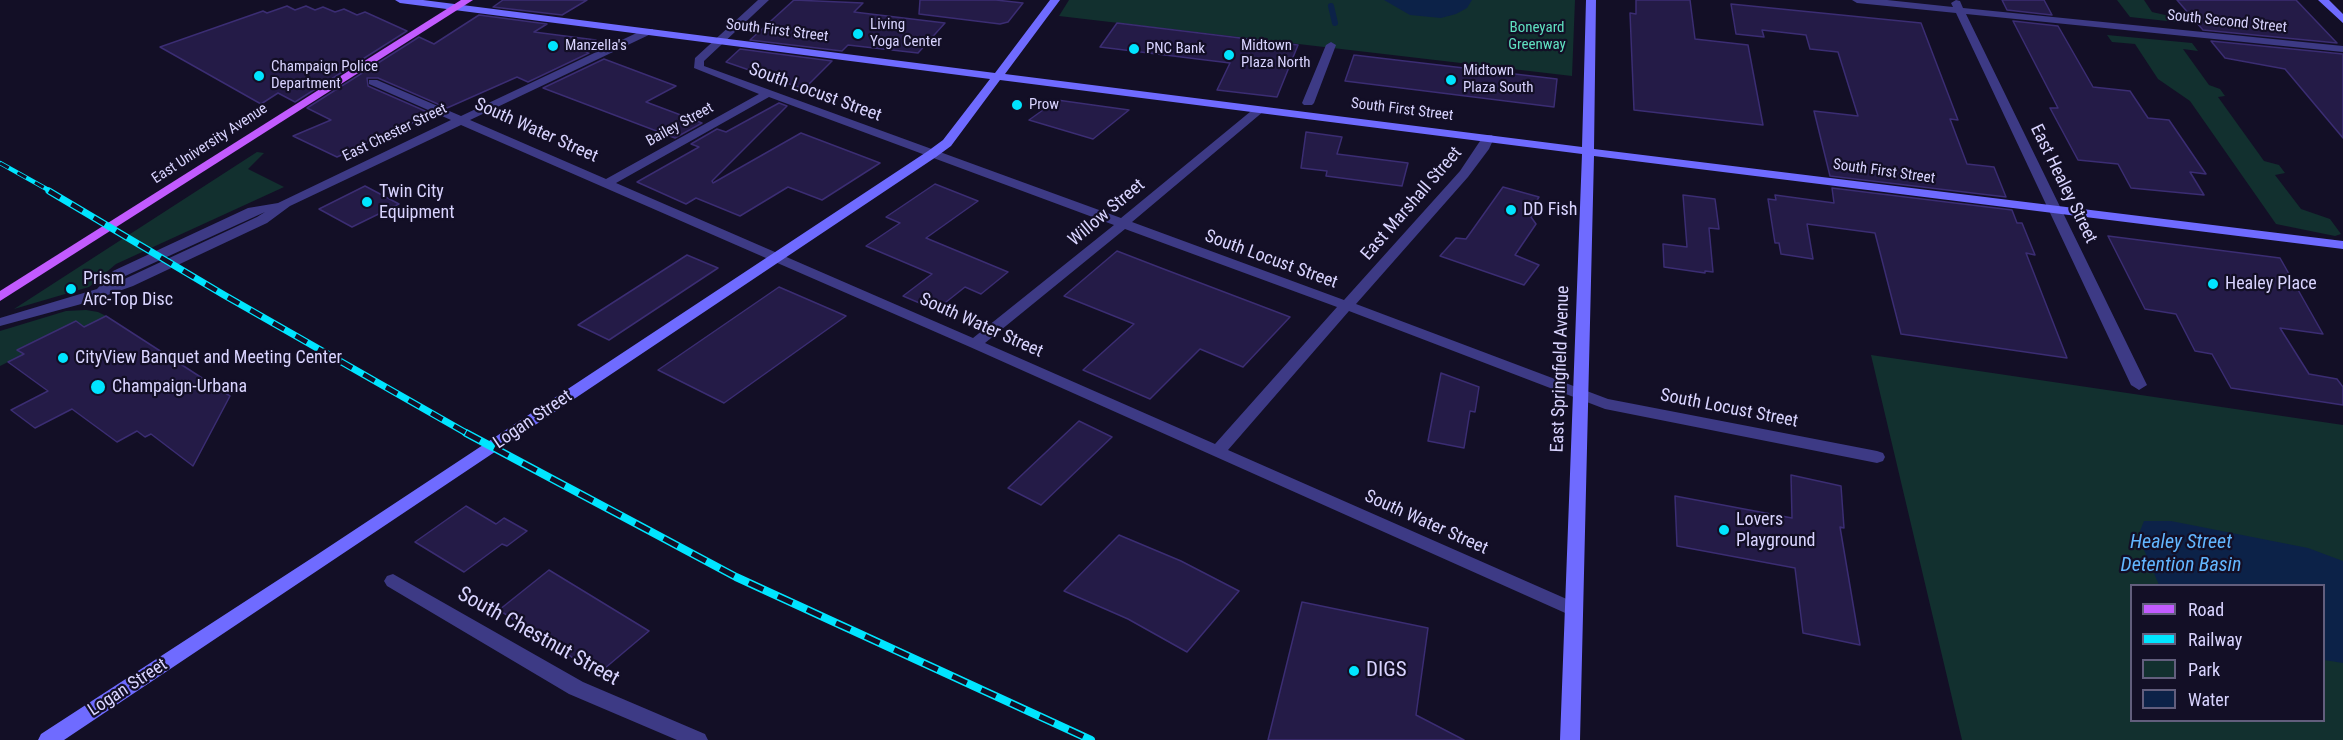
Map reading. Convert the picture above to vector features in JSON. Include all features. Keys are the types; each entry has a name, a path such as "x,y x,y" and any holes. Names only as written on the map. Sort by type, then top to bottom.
{"main road":[{"name":"East University Avenue","path":"0,297 468,0"}],"street":[{"name":"South First Street","path":"400,0 2056,211 2343,245"},
{"path":"718,40 764,0"},
{"name":"Logan Street","path":"48,740 330,555 947,143 1054,0"},
{"name":"East Springfield Avenue","path":"1570,740 1591,0"},
{"name":"South Second Street","path":"1857,0 1957,5 2343,49"},
{"path":"2323,0 2343,20"},
{"name":"East Healey Street","path":"1957,5 2139,385"},
{"name":"East Chester Street","path":"0,322 128,283 262,220 286,203 649,32"},
{"name":"South Locust Street","path":"718,40 699,60 699,68 1605,404 1877,457"},
{"path":"1308,103 1330,45"},
{"name":"South Water Street","path":"373,82 975,344 1572,609"},
{"name":"Bailey Street","path":"607,183 767,94"},
{"name":"Willow Street","path":"975,344 1260,109"},
{"name":"East Marshall Street","path":"1217,452 1464,174 1483,149 1488,138"},
{"name":"South Chestnut Street","path":"393,581 576,688 698,740"}],"green space":[{"name":"Boneyard Greenway","path":"1069,0 1575,0 1572,76 1059,16"},
{"path":"2117,0 2144,0 2152,12 2174,17 2176,22 2130,17"},
{"path":"2107,35 2192,43 2198,51 2183,49 2209,85 2220,89 2225,96 2218,97 2264,161 2279,165 2285,173 2275,175 2301,209 2330,219 2341,234 2335,236 2276,224 2190,101 2158,79 2135,44 2112,42"},
{"path":"257,152 264,153 248,169 284,187 116,264 89,287 14,309"},
{"path":"86,310 106,316 84,327 76,322 18,349 24,354 0,366 0,331 66,311"},
{"path":"1871,355 2343,425 2343,740 1962,740"}],"water":[{"path":"1384,0 1472,0 1467,8 1441,18 1410,15"},
{"name":"Healey Street Detention Basin","path":"2144,521 2171,521 2308,548 2343,561 2343,663 2325,660 2325,584 2159,584 2138,536"}],"building":[{"path":"503,0 587,0 562,15 493,7"},
{"path":"794,0 863,3 854,12 945,23 918,53 848,45 842,51 750,40"},
{"path":"920,0 996,0 1023,3 1008,22 1000,24 919,14"},
{"path":"1636,0 1690,0 1695,39 1748,45 1763,125 1634,110 1630,13 1636,14"},
{"path":"2002,0 2044,0 2052,15 2007,10"},
{"path":"2177,0 2296,0 2337,43 2203,30"},
{"path":"1731,4 1921,23 1958,120 1950,119 1967,164 1994,167 2006,197 1830,176 1814,111 1858,116 1838,52 1810,49 1806,35 1762,30 1764,37 1736,34"},
{"name":"Champaign Police Department","path":"287,6 295,10 306,6 315,10 323,7 335,12 344,9 357,15 365,12 407,31 295,102 278,93 261,104 160,47 263,11 267,13"},
{"path":"479,15 547,24 534,32 596,40 577,49 589,53 528,82 517,77 447,108 378,78 367,78 368,86 432,114 337,157 293,136 331,120 307,108 419,37 434,44"},
{"path":"2013,21 2058,26 2093,87 2130,91 2148,118 2169,120 2206,174 2190,172 2204,195 2131,188 2118,164 2078,160 2050,108 2058,108"},
{"name":"Midtown Plaza North","path":"1117,23 1298,45 1277,97 1217,90 1230,63 1100,47"},
{"path":"2211,41 2343,54 2343,138 2285,69 2225,58"},
{"path":"740,49 832,61 804,89 726,62"},
{"name":"Midtown Plaza South","path":"1354,55 1557,79 1554,107 1345,81"},
{"path":"604,59 676,86 646,102 702,123 675,138 543,88"},
{"path":"1057,100 1129,110 1093,139 1029,120"},
{"path":"779,103 787,106 712,181 713,183 801,133 880,163 822,200 788,187 740,216 696,198 686,204 637,182 699,147 691,144 717,129 726,132"},
{"path":"1306,132 1342,137 1337,154 1408,163 1402,186 1326,176 1327,171 1301,168"},
{"path":"935,184 978,201 926,238 1008,272 981,294 965,287 936,310 903,296 932,274 866,246 900,223 886,217"},
{"name":"Twin City Equipment","path":"365,186 399,204 352,227 319,209"},
{"path":"1503,187 1539,197 1536,202 1540,203 1531,217 1536,224 1515,255 1539,265 1524,285 1440,256 1456,238 1466,239"},
{"path":"1832,188 2012,210 2017,223 2022,223 2035,255 2026,253 2067,358 1901,334 1875,233 1807,224 1813,259 1781,254 1779,243 1775,243 1768,199 1776,200 1775,195 1834,203"},
{"path":"1683,195 1715,199 1719,229 1709,228 1713,272 1705,271 1705,273 1664,267 1663,244 1687,247"},
{"name":"Healey Place","path":"2108,236 2280,258 2323,334 2280,328 2309,374 2337,379 2343,387 2343,405 2231,388 2212,354 2195,351 2176,314 2145,309"},
{"path":"1117,251 1290,317 1243,367 1200,349 1150,399 1083,370 1134,324 1064,296"},
{"path":"687,255 718,268 609,340 578,325"},
{"path":"779,287 846,316 724,403 658,370"},
{"path":"106,316 230,396 193,466 151,434 145,437 137,431 117,442 72,409 35,428 11,410 48,391 8,362 24,354 17,350 76,321 84,327"},
{"path":"1441,373 1479,387 1475,412 1470,411 1464,448 1428,441"},
{"path":"1079,421 1112,437 1041,505 1008,488"},
{"path":"1791,475 1841,486 1844,528 1840,527 1860,645 1803,633 1795,568 1677,546 1675,496 1792,518"},
{"path":"466,506 496,524 504,518 527,531 507,546 502,544 464,572 415,542"},
{"path":"1119,535 1181,561 1239,591 1187,652 1128,619 1064,591"},
{"path":"549,570 649,631 598,674 499,610"},
{"name":"DIGS","path":"1302,602 1428,628 1416,715 1464,740 1268,740"}],"waterway":[{"path":"1331,6 1335,23"}],"railway":[{"path":"0,163 52,192"},
{"path":"49,191 224,295 468,434"},
{"path":"466,433 736,577 1091,740"}],"place":[{"name":"Living Yoga Center","path":"858,34"},
{"name":"Manzella's","path":"553,46"},
{"name":"PNC Bank","path":"1134,49"},
{"name":"Midtown Plaza North","path":"1229,55"},
{"name":"Champaign Police Department","path":"259,76"},
{"name":"Midtown Plaza South","path":"1451,80"},
{"name":"Prow","path":"1017,105"},
{"name":"Twin City Equipment","path":"367,202"},
{"name":"DD Fish","path":"1511,210"},
{"name":"Healey Place","path":"2213,284"},
{"name":"Prism Arc-Top Disc","path":"71,289"},
{"name":"CityView Banquet and Meeting Center","path":"63,358"},
{"name":"Champaign-Urbana","path":"98,387"},
{"name":"Lovers Playground","path":"1724,530"},
{"name":"DIGS","path":"1354,671"}]}
